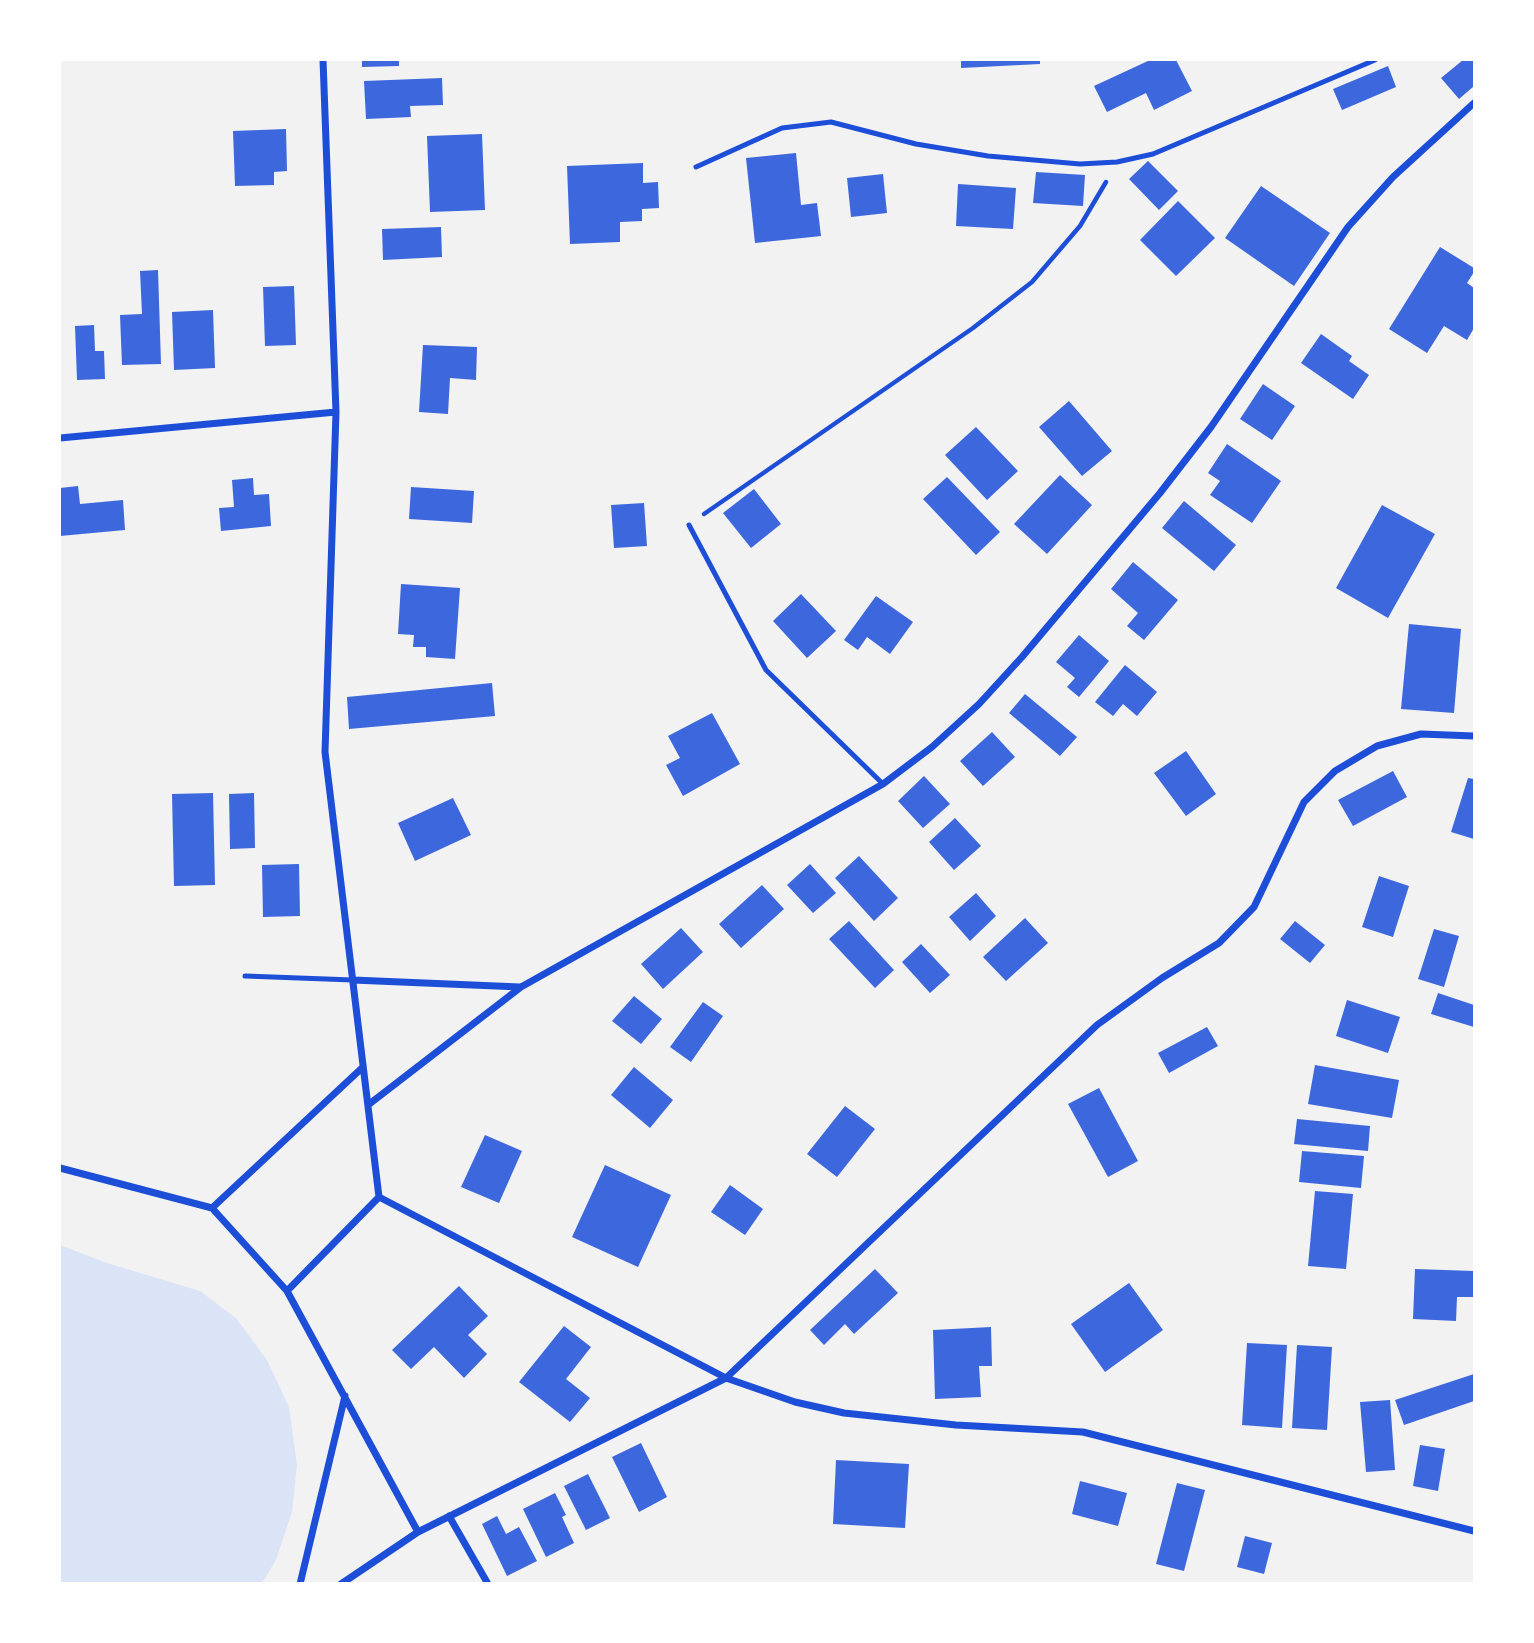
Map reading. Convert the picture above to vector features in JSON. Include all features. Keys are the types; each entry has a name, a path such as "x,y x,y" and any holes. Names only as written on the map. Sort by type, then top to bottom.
{"street":[{"path":"323,60 336,412 325,752 379,1198"},
{"path":"368,1105 521,987 883,784 932,747 979,705 1160,493 1211,427 1348,228 1393,177 1475,103"},
{"path":"60,438 336,412"},
{"path":"341,1584 418,1532 726,1378 1097,1026 1162,978 1219,943 1254,907 1304,802 1335,771 1377,746 1421,734 1475,736"},
{"path":"353,980 521,987"},
{"path":"212,1208 363,1068"},
{"path":"60,1168 212,1208 287,1291 418,1532"},
{"path":"379,1198 726,1378 795,1402 844,1413 956,1425 1083,1432 1475,1531"},
{"path":"287,1291 379,1198"},
{"path":"300,1584 345,1396"},
{"path":"449,1516 488,1584"}],"lane":[{"path":"696,167 782,128 831,122 916,144 988,156 1080,163 1117,162 1153,154 1375,60"},
{"path":"689,525 766,670 883,784"},
{"path":"245,976 353,980"}],"path":[{"path":"689,525 973,328 1032,282 1080,226 1117,162"}],"shaded area":[{"path":"60,1245 107,1263 200,1291 236,1318 267,1360 289,1407 297,1465 292,1512 276,1560 262,1583 60,1583"}],"building":[{"path":"362,60 399,60 399,66 362,67"},
{"path":"961,60 1040,60 1040,64 961,68"},
{"path":"1150,60 1176,60 1192,91 1154,110 1146,93 1107,112 1094,86"},
{"path":"1463,60 1474,60 1474,86 1459,99 1441,78"},
{"path":"1388,66 1396,87 1342,110 1333,89"},
{"path":"442,78 443,105 410,106 411,117 366,119 364,81"},
{"path":"286,129 287,171 274,172 274,185 235,186 233,131"},
{"path":"482,134 485,210 430,212 427,136"},
{"path":"796,153 801,205 817,203 821,236 755,243 746,158"},
{"path":"1148,161 1178,191 1159,210 1129,179"},
{"path":"643,163 643,183 658,182 659,208 642,209 642,221 620,222 620,242 570,244 567,166"},
{"path":"1036,172 1085,175 1083,206 1033,203"},
{"path":"883,174 887,213 851,217 847,178"},
{"path":"958,184 1016,188 1013,229 956,226"},
{"path":"1261,186 1330,233 1294,286 1225,238"},
{"path":"1178,201 1215,238 1176,276 1140,240"},
{"path":"441,227 442,257 383,260 382,229"},
{"path":"1440,247 1474,268 1467,283 1474,288 1474,328 1467,340 1444,326 1427,353 1389,329"},
{"path":"158,270 161,364 122,365 120,315 142,314 140,271"},
{"path":"294,286 296,345 265,346 263,287"},
{"path":"213,310 215,368 174,370 172,312"},
{"path":"94,325 95,351 104,351 105,379 77,380 75,326"},
{"path":"1321,334 1352,356 1349,361 1369,375 1353,399 1301,363"},
{"path":"423,345 477,347 476,380 450,378 448,414 419,412"},
{"path":"1263,384 1295,406 1272,440 1240,419"},
{"path":"1069,401 1112,451 1082,476 1039,427"},
{"path":"976,427 1018,471 987,500 945,455"},
{"path":"1227,444 1281,481 1252,523 1210,495 1220,481 1208,473"},
{"path":"1060,475 1092,505 1047,554 1014,524"},
{"path":"947,477 1000,532 976,555 923,499"},
{"path":"253,478 254,495 269,494 271,526 221,531 219,508 234,507 232,480"},
{"path":"78,486 80,504 123,500 125,530 60,536 60,488"},
{"path":"411,487 474,491 472,523 409,519"},
{"path":"754,489 781,524 751,548 723,513"},
{"path":"1184,501 1236,545 1214,571 1162,528"},
{"path":"644,503 647,546 614,548 611,505"},
{"path":"1382,505 1435,534 1388,618 1336,588"},
{"path":"1133,562 1178,600 1144,640 1127,626 1138,613 1111,589"},
{"path":"401,584 460,588 455,659 426,657 426,647 413,647 414,635 398,634"},
{"path":"801,594 836,631 807,658 773,621"},
{"path":"876,596 913,622 890,654 867,637 858,650 844,640"},
{"path":"1409,624 1461,629 1454,713 1401,709"},
{"path":"1079,635 1109,661 1079,697 1067,687 1075,678 1056,662"},
{"path":"1125,665 1157,692 1137,716 1123,704 1113,716 1095,702"},
{"path":"492,683 495,716 349,729 347,697"},
{"path":"1025,694 1077,737 1060,756 1009,713"},
{"path":"712,713 740,764 683,796 666,765 680,758 668,736"},
{"path":"992,732 1015,757 983,786 960,761"},
{"path":"1186,751 1216,794 1186,816 1154,773"},
{"path":"1393,771 1407,797 1353,826 1338,800"},
{"path":"924,776 950,804 923,828 898,801"},
{"path":"1468,778 1474,779 1474,839 1451,832"},
{"path":"213,793 215,885 174,886 172,794"},
{"path":"254,793 255,848 230,849 229,794"},
{"path":"453,798 471,835 415,861 398,823"},
{"path":"955,818 981,846 954,870 929,842"},
{"path":"859,856 898,898 874,921 835,878"},
{"path":"299,864 300,916 263,917 262,865"},
{"path":"810,864 836,893 813,913 787,885"},
{"path":"1379,876 1409,886 1393,937 1362,927"},
{"path":"762,885 784,909 741,948 719,924"},
{"path":"976,893 996,916 970,941 949,917"},
{"path":"1025,918 1048,943 1006,981 983,957"},
{"path":"849,921 894,970 875,988 829,939"},
{"path":"1295,921 1325,945 1310,963 1280,939"},
{"path":"681,928 703,952 663,989 641,964"},
{"path":"1434,929 1459,936 1444,987 1418,979"},
{"path":"921,944 950,975 930,993 902,962"},
{"path":"1438,993 1474,1005 1474,1027 1431,1014"},
{"path":"634,996 662,1019 641,1044 612,1021"},
{"path":"1347,1000 1400,1017 1388,1053 1336,1036"},
{"path":"703,1002 723,1016 691,1062 670,1047"},
{"path":"1207,1027 1218,1046 1169,1073 1158,1053"},
{"path":"1315,1065 1399,1080 1392,1118 1308,1104"},
{"path":"634,1067 673,1100 650,1128 611,1095"},
{"path":"1099,1088 1138,1161 1108,1177 1068,1104"},
{"path":"845,1106 875,1129 837,1177 807,1154"},
{"path":"1297,1119 1370,1126 1368,1151 1294,1144"},
{"path":"485,1135 522,1151 499,1203 461,1187"},
{"path":"1302,1151 1364,1156 1361,1188 1299,1182"},
{"path":"605,1165 671,1195 638,1267 572,1237"},
{"path":"730,1185 763,1209 745,1235 711,1212"},
{"path":"1315,1191 1353,1194 1346,1269 1308,1266"},
{"path":"875,1269 898,1293 854,1334 845,1324 824,1345 810,1330"},
{"path":"1415,1269 1474,1271 1474,1297 1457,1297 1456,1321 1413,1319"},
{"path":"1129,1283 1163,1330 1105,1372 1071,1324"},
{"path":"459,1286 488,1316 468,1335 487,1354 464,1378 434,1347 411,1369 392,1350"},
{"path":"564,1326 591,1347 566,1379 590,1398 570,1422 519,1382"},
{"path":"991,1327 992,1366 979,1366 981,1397 935,1399 933,1330"},
{"path":"1247,1343 1287,1345 1282,1428 1242,1425"},
{"path":"1297,1345 1332,1347 1327,1430 1292,1428"},
{"path":"1474,1374 1474,1401 1404,1425 1395,1400"},
{"path":"1390,1400 1395,1470 1366,1472 1360,1402"},
{"path":"641,1443 667,1497 639,1512 612,1457"},
{"path":"1420,1445 1445,1449 1438,1491 1413,1486"},
{"path":"836,1460 909,1464 905,1528 833,1524"},
{"path":"588,1474 610,1518 586,1530 564,1486"},
{"path":"1080,1481 1127,1493 1118,1526 1072,1514"},
{"path":"1177,1483 1205,1490 1184,1571 1156,1564"},
{"path":"555,1493 566,1515 562,1517 574,1543 546,1557 523,1509"},
{"path":"497,1516 506,1534 519,1527 537,1561 507,1576 482,1524"},
{"path":"1245,1536 1272,1543 1264,1574 1237,1567"}]}
